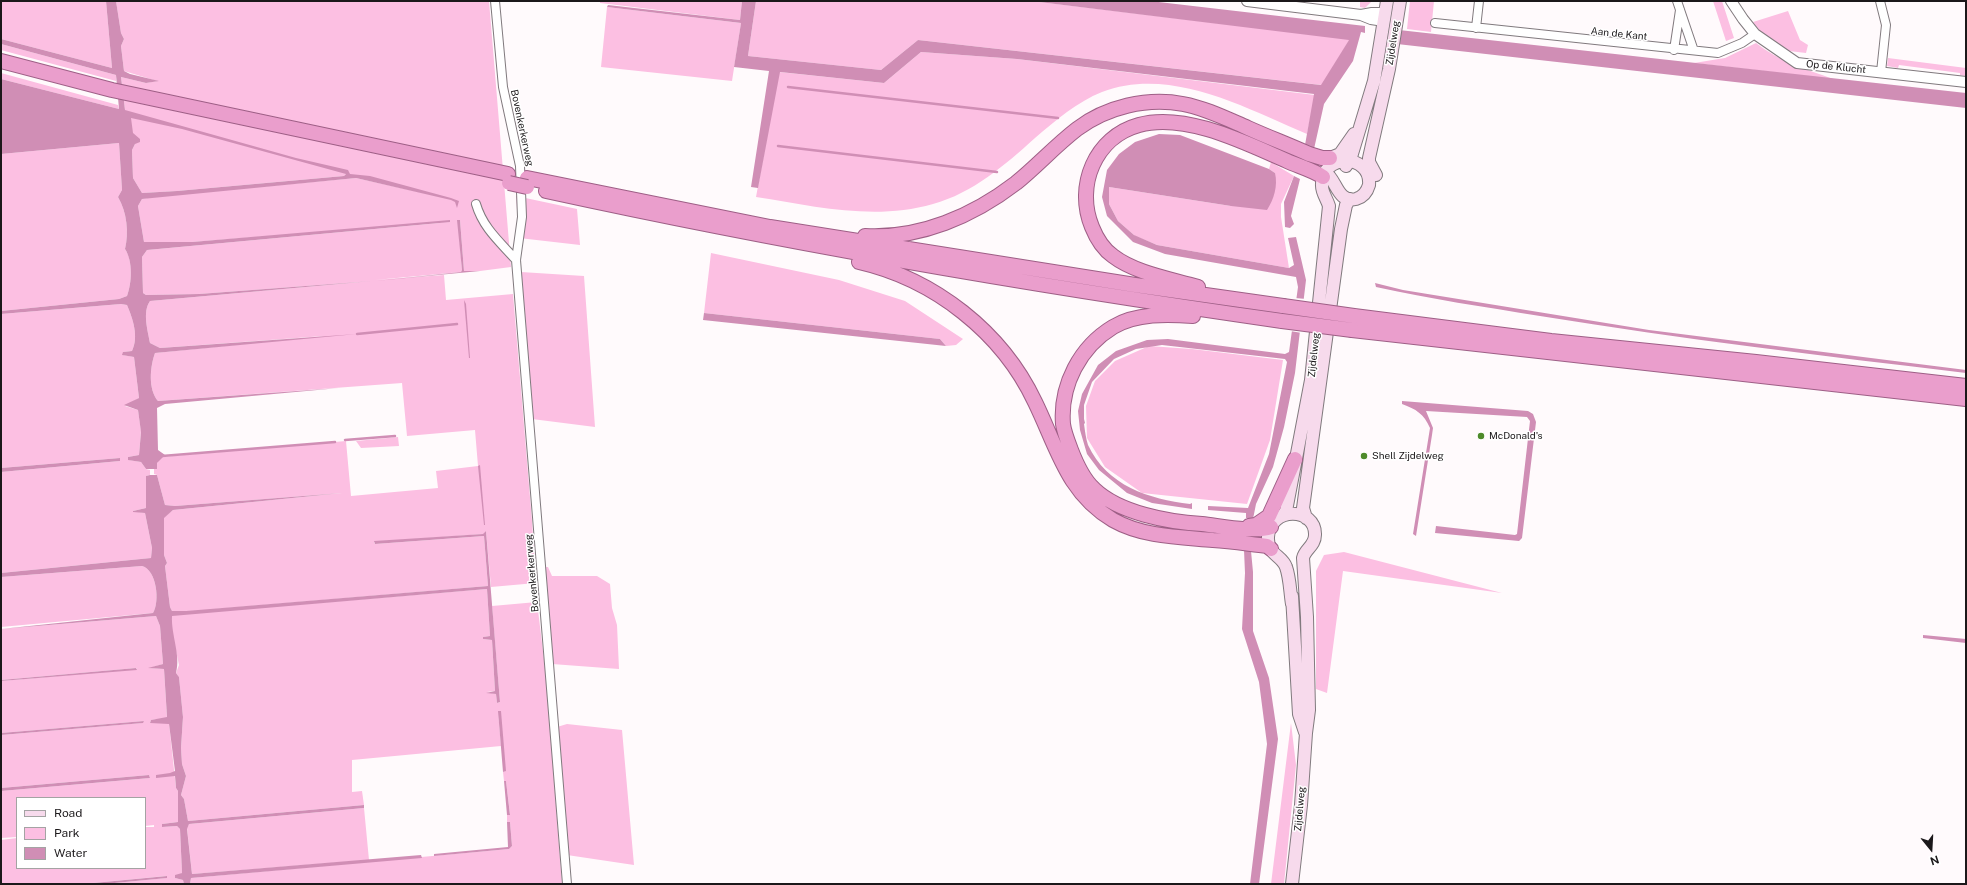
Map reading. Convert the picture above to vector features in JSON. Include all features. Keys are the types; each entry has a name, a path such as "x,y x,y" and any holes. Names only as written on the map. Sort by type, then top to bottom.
{"highway":[{"path":"1,61 119,92 233,117 257,120 508,178 767,231 1133,300 1282,320"},
{"path":"767,231 810,230 838,235 874,237 909,234 940,225 973,212 996,198 1078,128 1110,111 1137,104 1169,102 1194,106 1322,158 1331,171"},
{"path":"1238,300 1142,270 1112,256 1097,239 1087,216 1085,200 1087,178 1095,159 1108,142 1138,125 1152,122 1179,123 1206,129 1271,154 1331,171"},
{"path":"767,231 915,251 1283,306 1353,323 1966,399"},
{"path":"767,231 820,252 882,267 939,294 974,322 1000,346 1021,375 1035,401 1062,463 1076,487 1089,502 1114,520 1145,532 1166,536 1221,541 1240,539 1272,540"},
{"path":"1272,540 1251,530 1193,524 1122,508 1094,489 1076,464 1063,425 1063,401 1070,376 1079,359 1096,341 1114,326 1140,316 1184,315 1233,321 1282,320 1353,323 1756,362 1966,386"},
{"path":"1233,527 1256,525 1269,516 1296,459"}],"main road":[{"name":"Zijdelweg","path":"1331,171 1359,126 1374,81 1387,1"},
{"name":"Zijdelweg","path":"1367,167 1363,157 1374,131 1387,77 1400,1"},
{"name":"Zijdelweg","path":"1331,171 1340,154 1359,126"},
{"path":"1367,167 1372,189 1366,202 1351,203 1331,201 1331,171 1367,167"},
{"path":"1331,171 1340,194 1351,203"},
{"name":"Zijdelweg","path":"1288,514 1286,511 1311,380 1324,249 1329,206 1331,201"},
{"name":"Zijdelweg","path":"1309,516 1303,508 1339,252 1351,203"},
{"path":"1272,540 1277,531 1289,519 1288,514"},
{"path":"1288,514 1309,516 1320,523 1320,545 1306,557 1285,558 1272,540 1274,522 1288,514"},
{"name":"Zijdelweg","path":"1292,884 1301,805 1309,710 1306,557"},
{"name":"Zijdelweg","path":"1285,558 1292,567 1292,604 1299,714 1306,733"}],"street":[{"name":"Bovenkerkerweg","path":"495,1 503,87 520,166 522,216 516,260 567,884"},
{"path":"1247,1 1361,15 1372,13 1384,20"},
{"path":"1476,28 1479,1"},
{"name":"Op de Klucht","path":"1731,1 1742,19 1756,34 1798,63 1966,82"},
{"path":"1880,1 1886,25 1881,72"},
{"path":"1679,5 1694,48"},
{"path":"1674,50 1679,5"},
{"name":"Aan de Kant","path":"1435,23 1674,50 1718,53 1742,43 1756,34"},
{"path":"476,204 479,217 488,231 516,260"}],"green space":[{"path":"1,1 106,1 112,68 1,39"},
{"path":"116,1 489,1 511,267 480,271 464,271 460,220 458,220 461,272 375,280 444,275 446,300 513,294 536,583 491,587 486,531 484,534 374,542 375,544 484,536 488,586 216,609 218,611 487,589 490,636 483,637 483,639 492,640 495,691 487,692 496,694 497,703 500,702 492,606 537,602 546,676 562,884 190,884 191,878 509,849 512,846 510,822 507,822 507,815 510,814 506,781 504,781 503,772 505,771 498,711 501,746 352,760 352,792 362,791 364,805 188,821 184,799 181,795 186,776 182,764 181,748 183,717 179,677 176,673 179,665 171,628 172,611 170,607 165,566 167,563 164,555 164,517 173,510 342,493 175,506 165,505 157,475 154,474 154,469 157,469 157,463 161,457 346,441 351,496 438,488 436,471 478,466 475,430 407,436 402,383 158,401 151,384 151,371 155,353 324,336 160,348 150,343 146,311 150,301 372,281 199,294 146,295 143,293 142,257 147,250 450,222 192,242 144,242 138,206 142,199 159,196 356,178 459,201 346,174 344,176 142,193 133,178 132,150 135,144 125,110 121,77 146,83 157,81 124,71 121,46 124,39 121,33"},
{"path":"600,1 742,1 740,20 600,3"},
{"path":"756,1 1031,1 1350,39 1322,85 918,40 881,70 748,56"},
{"path":"1360,1 1372,1 1365,8 1360,7"},
{"path":"1410,1 1434,1 1431,32 1407,29"},
{"path":"1713,1 1722,1 1734,38 1726,41"},
{"path":"607,7 741,23 732,81 601,67"},
{"path":"1788,11 1800,40 1808,45 1806,53 1789,51 1760,31 1753,22"},
{"path":"1756,43 1783,60 1833,79 1694,63 1725,58"},
{"path":"1,44 116,75 116,81 1,50"},
{"path":"921,52 1017,59 1315,95 1307,134 1233,102 1207,94 1181,87 1154,84 1128,85 1102,92 1075,106 988,177 962,193 933,204 911,209 866,212 822,208 756,197 779,72 884,83"},
{"path":"1888,58 1966,68 1966,76 1960,75 1960,73 1899,65 1898,68 1887,66"},
{"path":"1,73 118,105 119,109 1,79"},
{"path":"119,143 122,190 118,197 125,216 127,229 125,249 128,254 131,272 127,296 119,299 1,311 1,154"},
{"path":"1271,162 1294,176 1281,204 1281,217 1289,268 1157,245 1135,236 1118,221 1109,204 1109,187 1231,206 1275,173 1269,169"},
{"path":"516,196 577,209 580,245 519,238"},
{"path":"711,253 839,280 905,301 963,339 956,345 946,346 940,339 704,313"},
{"path":"521,272 584,276 595,427 532,419"},
{"path":"121,304 127,305 134,328 135,340 132,351 123,352 123,355 134,357 139,398 125,406 138,410 141,431 139,455 128,457 129,460 141,462 146,469 150,470 150,475 146,476 146,508 133,511 145,513 152,548 151,558 1,573 1,472 120,461 120,458 1,468 1,314"},
{"path":"1149,346 1192,349 1283,360 1270,440 1247,504 1142,493 1105,467 1087,438 1086,406 1095,381 1115,361"},
{"path":"398,437 399,446 361,448 356,441"},
{"path":"1344,552 1502,593 1343,571 1327,693 1316,689 1316,571 1324,555"},
{"path":"142,566 151,573 156,587 157,594 153,613 1,627 1,577"},
{"path":"544,567 548,567 552,576 597,576 610,584 612,608 617,625 619,669 552,664"},
{"path":"156,616 160,626 163,664 150,668 164,669 167,718 151,720 150,723 169,723 176,788 178,791 178,822 162,824 162,827 177,826 180,829 182,873 175,878 183,880 184,884 104,884 166,878 166,876 83,884 1,884 1,840 16,838 16,869 146,869 146,827 154,827 154,825 146,826 146,797 16,797 16,837 1,838 1,791 150,778 149,775 1,788 1,735 142,723 144,721 1,733 1,681 137,669 1,680 1,629"},
{"path":"1291,723 1296,765 1284,884 1271,884"},
{"path":"567,724 622,730 634,865 567,855 557,727"},
{"path":"364,808 369,860 192,874 187,828 189,824"}],"water":[{"path":"106,1 116,1 121,33 124,39 121,46 124,71 130,74 159,81 146,83 121,77 125,110 296,158 348,170 350,174 370,176 459,201 457,208 455,202 451,200 356,178 142,199 138,206 144,242 192,242 450,220 450,222 147,250 142,257 143,293 146,295 199,294 372,281 150,301 146,311 146,316 150,343 160,348 357,334 155,353 151,371 151,384 158,401 339,388 165,404 157,408 158,450 165,455 157,463 157,469 146,469 141,462 128,460 128,457 139,455 141,432 138,410 124,405 139,398 134,357 122,355 123,352 132,351 135,340 133,322 127,305 121,304 1,314 1,311 119,299 127,296 131,272 128,254 125,249 127,229 125,216 118,197 122,190 119,143 1,154 1,79 119,109 116,75 1,44 1,39 112,68","holes":["131,118 182,129 346,174 344,176 142,193 133,178 132,150 135,144 140,142 140,139 133,133"]},
{"path":"742,1 756,1 748,56 881,70 918,40 1321,85 1349,40 1031,1 1150,1 1365,26 1365,33 1361,32 1353,61 1324,104 1314,149 1305,145 1314,94 1017,59 921,52 884,83 780,72 758,188 751,187 769,71 734,67 741,23 607,7 608,5 740,20"},
{"path":"1399,30 1966,93 1966,108 1397,44"},
{"path":"1159,134 1180,135 1269,169 1275,173 1275,192 1267,210 1231,206 1109,187 1109,204 1118,221 1134,235 1157,245 1289,268 1294,265 1288,238 1296,237 1306,280 1295,373 1284,427 1273,467 1256,504 1253,519 1246,518 1246,513 1208,510 1208,506 1248,508 1269,454 1287,362 1285,359 1162,345 1136,349 1114,359 1092,382 1084,405 1084,424 1088,445 1096,459 1106,471 1131,488 1145,494 1175,502 1192,503 1192,509 1152,503 1127,493 1099,470 1087,454 1080,430 1078,411 1082,394 1098,365 1116,351 1147,340 1168,339 1285,354 1289,352 1298,287 1296,277 1165,254 1133,242 1107,216 1102,197 1107,170 1119,154 1135,142"},
{"path":"1294,176 1300,179 1291,216 1294,224 1290,228 1285,227 1284,202"},
{"path":"457,220 460,220 464,271 480,271 375,281 461,272"},
{"path":"1375,283 1403,290 1649,330 1966,370 1966,373 1753,347 1593,324 1417,295 1376,287"},
{"path":"464,300 466,304 470,358 469,358"},
{"path":"704,313 940,339 946,346 703,320"},
{"path":"1402,401 1528,411 1533,414 1536,422 1522,538 1519,541 1435,533 1436,526 1517,534 1530,421 1527,417 1426,411 1433,428 1416,536 1413,534 1430,428 1422,416 1415,410 1402,404"},
{"path":"120,458 120,461 1,472 1,468"},
{"path":"480,465 485,525 478,466"},
{"path":"157,475 165,505 175,506 342,493 173,510 164,518 164,555 167,563 165,566 170,607 172,611 488,586 484,536 375,544 374,541 483,534 486,531 500,702 497,703 496,694 486,693 495,691 492,640 483,639 483,637 490,636 487,589 172,616 177,652 176,673 179,677 183,717 181,748 182,764 186,776 181,795 184,799 188,821 364,805 364,808 189,824 187,829 192,874 421,855 422,858 191,878 190,884 184,884 183,880 175,878 175,875 182,873 180,829 177,826 162,827 162,824 178,822 178,791 176,788 175,776 156,778 156,775 175,771 169,724 150,723 151,720 167,717 164,669 148,668 163,664 160,626 156,616 1,629 153,613 157,594 156,587 151,573 142,566 1,577 1,573 151,558 152,548 145,513 133,512 146,508 146,476"},
{"path":"1244,550 1251,551 1253,572 1253,631 1269,678 1278,739 1259,884 1250,884 1267,744 1259,682 1242,629 1245,573"},
{"path":"1923,635 1966,639 1966,643 1923,638"},
{"path":"136,668 137,670 1,681 1,680"},
{"path":"498,711 501,711 506,771 503,772"},
{"path":"144,721 143,723 1,735 1,733"},
{"path":"149,775 150,778 1,791 1,788"},
{"path":"504,781 506,781 510,815 507,815"},
{"path":"507,822 510,822 512,846 509,849 434,856 434,854 508,847"},
{"path":"167,876 167,878 104,884 83,884"}],"pier":[{"path":"1295,298 1306,299 1302,333 1290,331"}],"waterway":[{"path":"788,87 1058,118"},
{"path":"778,146 997,172"},
{"path":"357,334 457,324"},
{"path":"345,440 395,436"},
{"path":"162,456 335,442"}],"place":[{"name":"McDonald's","path":"1481,436"},
{"name":"Shell Zijdelweg","path":"1364,456"}]}
